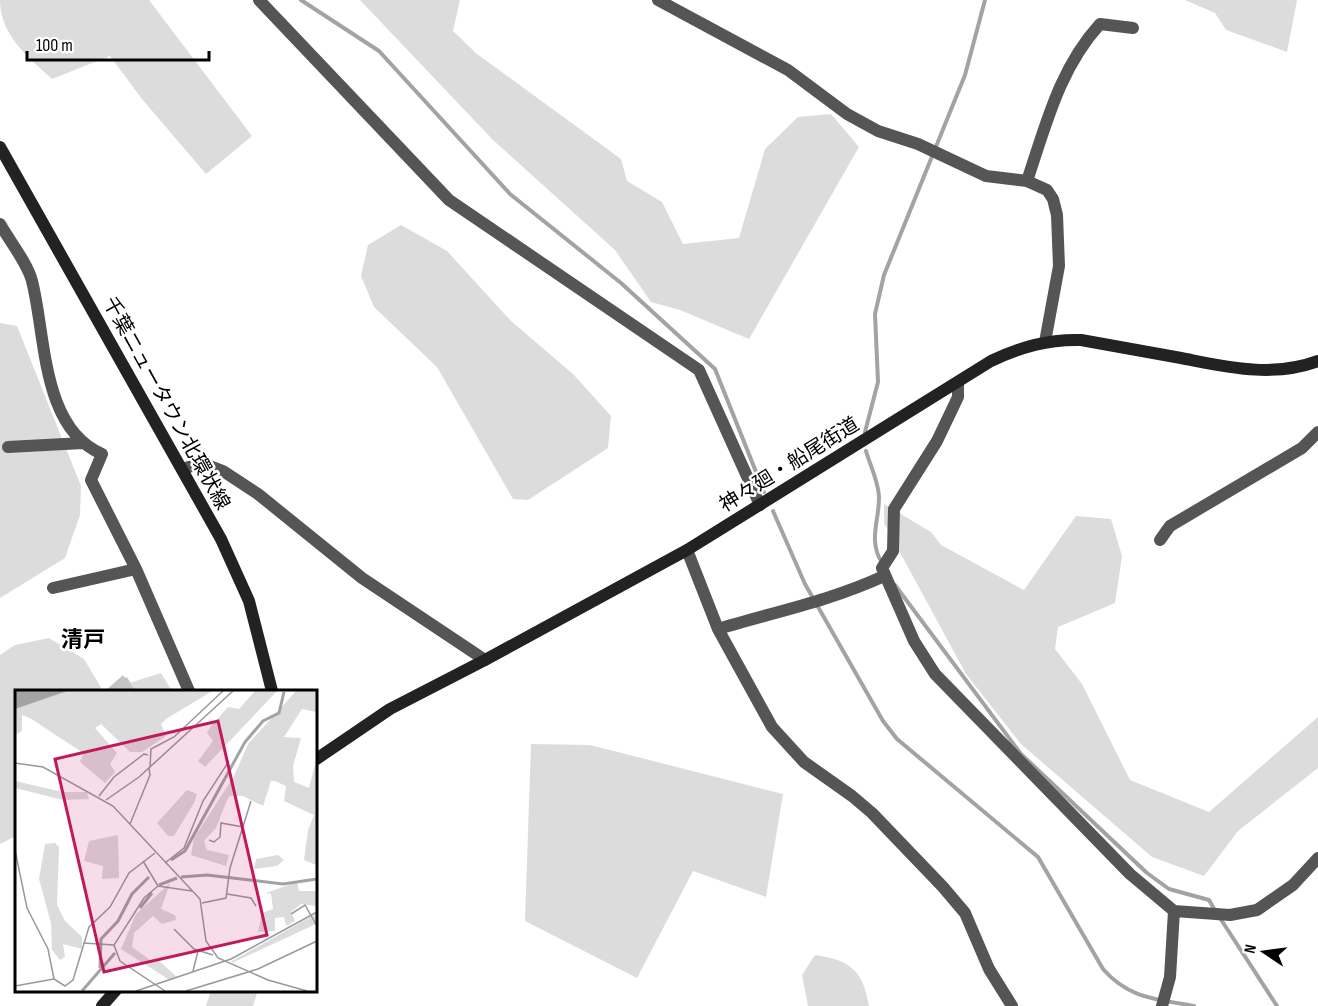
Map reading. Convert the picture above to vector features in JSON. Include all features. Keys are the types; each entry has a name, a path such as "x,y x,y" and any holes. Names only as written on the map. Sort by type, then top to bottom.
{"street":[{"path":"259,0 449,200 699,370 761,505"},
{"path":"658,0 788,70 847,114 878,131 918,144 986,176 1027,181 1047,190 1053,199 1058,215 1059,266 1045,342"},
{"path":"1027,181 1062,80 1079,47 1100,24 1133,28"},
{"name":"千葉ニュータウン北環状線","path":"0,147 221,539 249,601 272,690"},
{"path":"0,224 32,278 50,381 62,412 83,443 102,454 91,480 136,569 189,690"},
{"name":"神々廻・船尾街道","path":"316,759 390,709 687,550 958,383 991,360 1018,348 1045,342 1081,340 1242,370 1272,371 1303,367 1318,361"},
{"path":"718,629 790,607 821,602 885,568 893,551 894,509 937,441 958,397 958,383"},
{"path":"1160,540 1170,526 1302,448 1318,432"},
{"path":"8,447 83,443"},
{"path":"182,469 202,463 223,471 258,494 362,578 485,660"},
{"path":"687,550 718,629 772,728 804,762 872,813 944,887 965,913 990,969 1012,1006"},
{"path":"885,568 914,641 935,674 1130,874 1174,911 1227,914 1257,910 1293,885 1318,858"},
{"path":"54,588 136,569"},
{"path":"1162,1006 1170,977 1174,911"},
{"path":"102,1006 115,991"}],"shaded area":[{"path":"0,0 149,0 252,136 206,174 142,99 110,56 52,79 25,54 10,35 1,13"},
{"path":"360,0 460,0 453,31 477,54 621,159 627,181 662,202 683,244 739,238 765,149 798,117 831,114 859,147 749,339 680,310 651,302 615,250 493,140"},
{"path":"1185,0 1297,0 1287,52 1226,30 1215,13"},
{"path":"401,225 447,251 511,321 573,374 611,416 608,448 528,500 513,499 437,367 374,307 361,276 368,245"},
{"path":"0,323 17,326 81,486 80,515 65,558 0,598"},
{"path":"884,504 931,532 941,545 1024,590 1076,516 1111,519 1122,556 1115,603 1058,627 1055,649 1082,684 1130,780 1209,812 1318,717 1318,768 1238,831 1204,876 1152,857 1021,744 966,674 884,523"},
{"path":"49,638 84,659 102,690 15,690 15,838 0,844 0,655 15,645"},
{"path":"161,673 171,690 107,690"},
{"path":"531,744 590,745 783,794 766,897 693,871 637,978 525,921"},
{"path":"815,955 837,960 853,969 863,984 869,1006 808,1006 802,975"},
{"path":"211,991 258,991 253,1006 206,1006"}],"building":[{"path":"123,675 127,677 134,690 106,690"}],"waterway":[{"path":"301,0 379,51 510,194 621,283 715,369 764,492"},
{"path":"865,432 878,382 875,314 884,275 965,75 985,0"},
{"path":"866,451 879,492 875,539 882,563"},
{"path":"773,511 805,584 883,721 897,739 1038,857 1103,969 1113,979 1144,996 1194,1006"},
{"path":"895,585 1021,754 1147,873 1169,889 1209,900 1216,912"},
{"path":"1220,918 1277,1006"}],"district":[{"name":"清戸","path":"83,639"}]}
